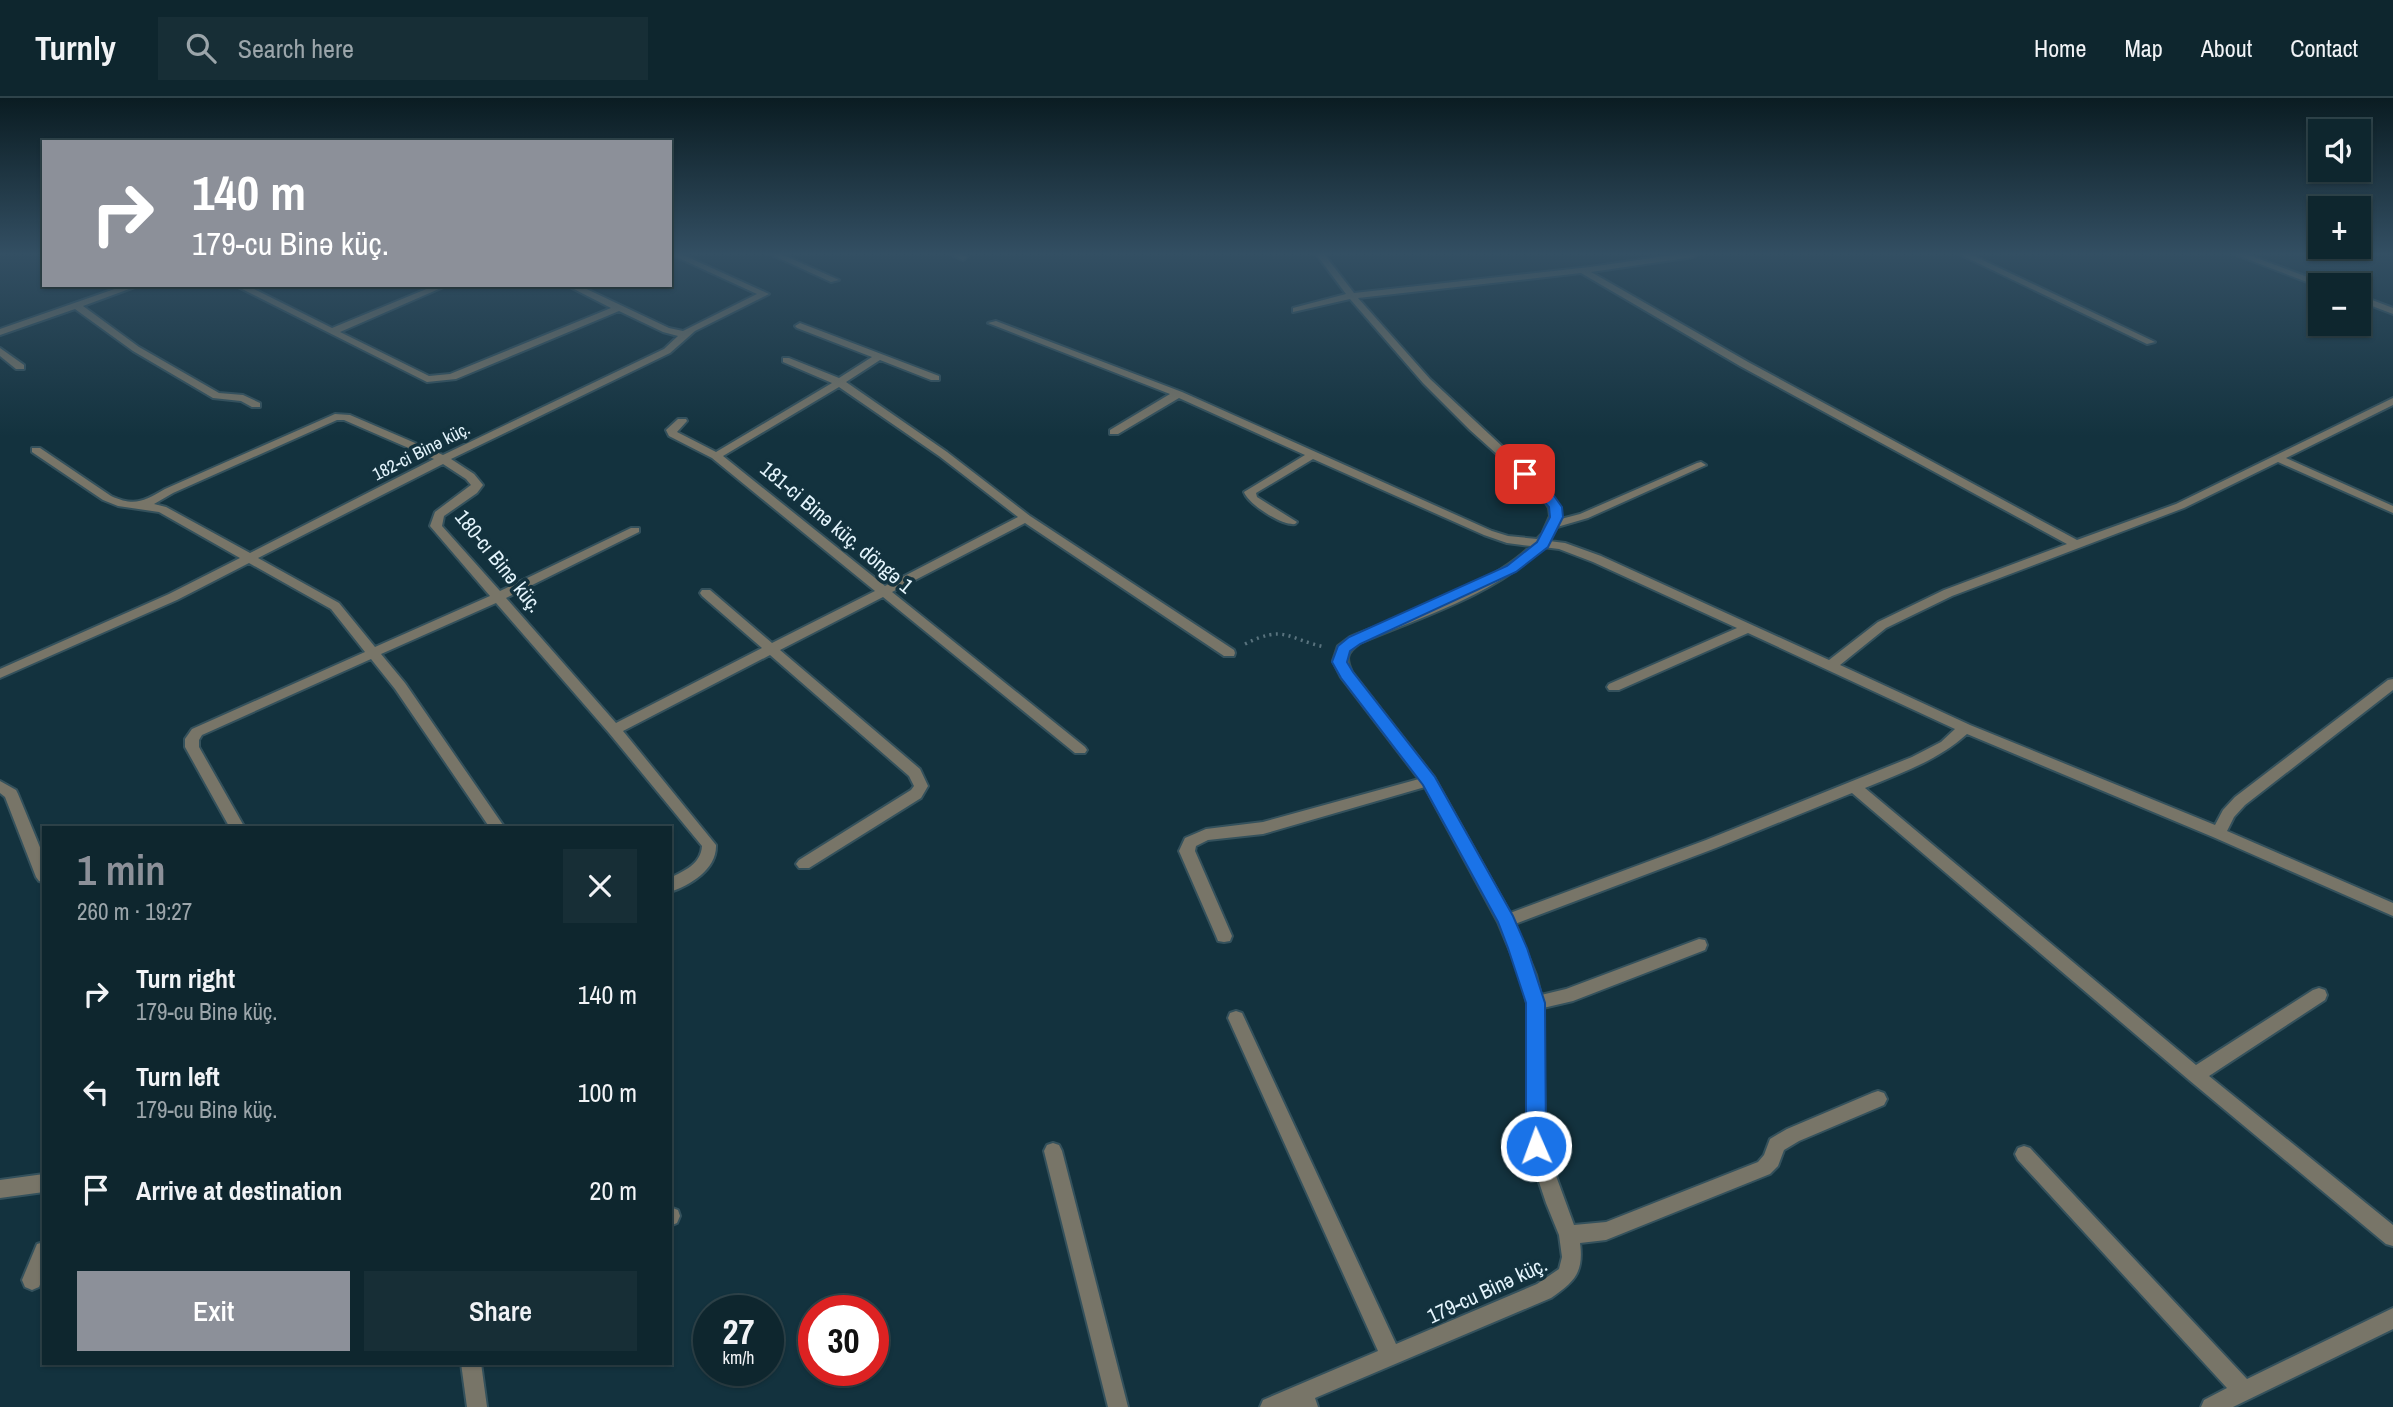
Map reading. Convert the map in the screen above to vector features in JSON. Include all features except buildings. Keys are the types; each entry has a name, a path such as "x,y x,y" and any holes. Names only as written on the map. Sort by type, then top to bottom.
{"street":[{"path":"0,332 49,315"},
{"path":"89,315 136,349 217,396 243,398 256,405"},
{"path":"298,315 427,379 443,379 601,315"},
{"path":"331,332 372,315"},
{"path":"637,315 666,330 686,335"},
{"name":"182-ci Binə küç.","path":"2,668 173,597 443,459 667,351 705,322 720,315"},
{"path":"1343,649 1354,640 1511,569 1543,544 1554,524 1556,507 1542,489 1443,397 1368,315"},
{"path":"1659,315 2077,545"},
{"path":"2093,315 2150,342"},
{"path":"993,323 1178,394 1488,533 1507,539 1561,546 1597,559 1965,728 2218,833 2393,910"},
{"path":"800,326 935,379"},
{"path":"0,351 20,367"},
{"name":"181-ci Binə küç. döngə 1","path":"879,357 716,456 1080,750"},
{"path":"786,360 839,382 943,454 1027,518 1228,653"},
{"path":"1114,432 1178,394"},
{"path":"1830,666 1882,625 1948,593 2180,506 2393,401"},
{"name":"180-cı Binə küç.","path":"145,505 169,491 335,417 346,417 443,459 472,475 477,485 474,491 439,513 436,526 614,730 709,845 709,855 699,869 672,885"},
{"path":"682,421 671,430 673,434 716,456"},
{"path":"36,450 107,498 118,503 162,509 335,606 374,653 497,826"},
{"path":"1291,522 1252,499 1250,492 1312,454"},
{"path":"2278,458 2393,510"},
{"path":"1554,524 1584,516 1701,465"},
{"path":"614,730 1027,518"},
{"path":"237,826 192,747 192,739 197,732 498,597 635,530"},
{"path":"706,593 915,773 921,786 916,794 804,864"},
{"path":"1614,687 1746,629"},
{"name":"179-cu Binə küç.","path":"1270,1407 1305,1400 1391,1356 1544,1291 1567,1275 1572,1257 1569,1235 1536,1146 1535,1003 1528,975 1507,921 1429,781 1346,674 1340,662 1343,649"},
{"path":"2218,833 2228,814 2240,801 2393,683"},
{"path":"1507,921 1711,844 1917,761 1946,745 1965,728"},
{"path":"1224,936 1187,851 1190,842 1206,835 1262,828 1429,781"},
{"path":"0,786 11,794 42,872"},
{"path":"1854,787 2195,1075 2393,1237"},
{"path":"1535,1003 1567,996 1699,945"},
{"path":"2195,1075 2319,995"},
{"path":"1236,1018 1391,1356"},
{"path":"1569,1235 1606,1231 1764,1168 1772,1160 1776,1145 1793,1135 1878,1100"},
{"path":"1053,1151 1118,1407"},
{"path":"2024,1154 2244,1391"},
{"path":"0,1189 42,1183"},
{"path":"32,1280 42,1256"},
{"path":"2211,1407 2393,1318"},
{"path":"471,1365 477,1407"}],"path":[{"path":"1228,653 1255,638 1284,631 1315,645 1343,649"}],"route":[{"path":"1525,474 1542,489 1556,507 1554,524 1543,544 1511,569 1478,586 1354,640 1343,649 1340,662 1346,674 1429,781 1507,921 1518,948 1535,1003 1536,1146"}]}
